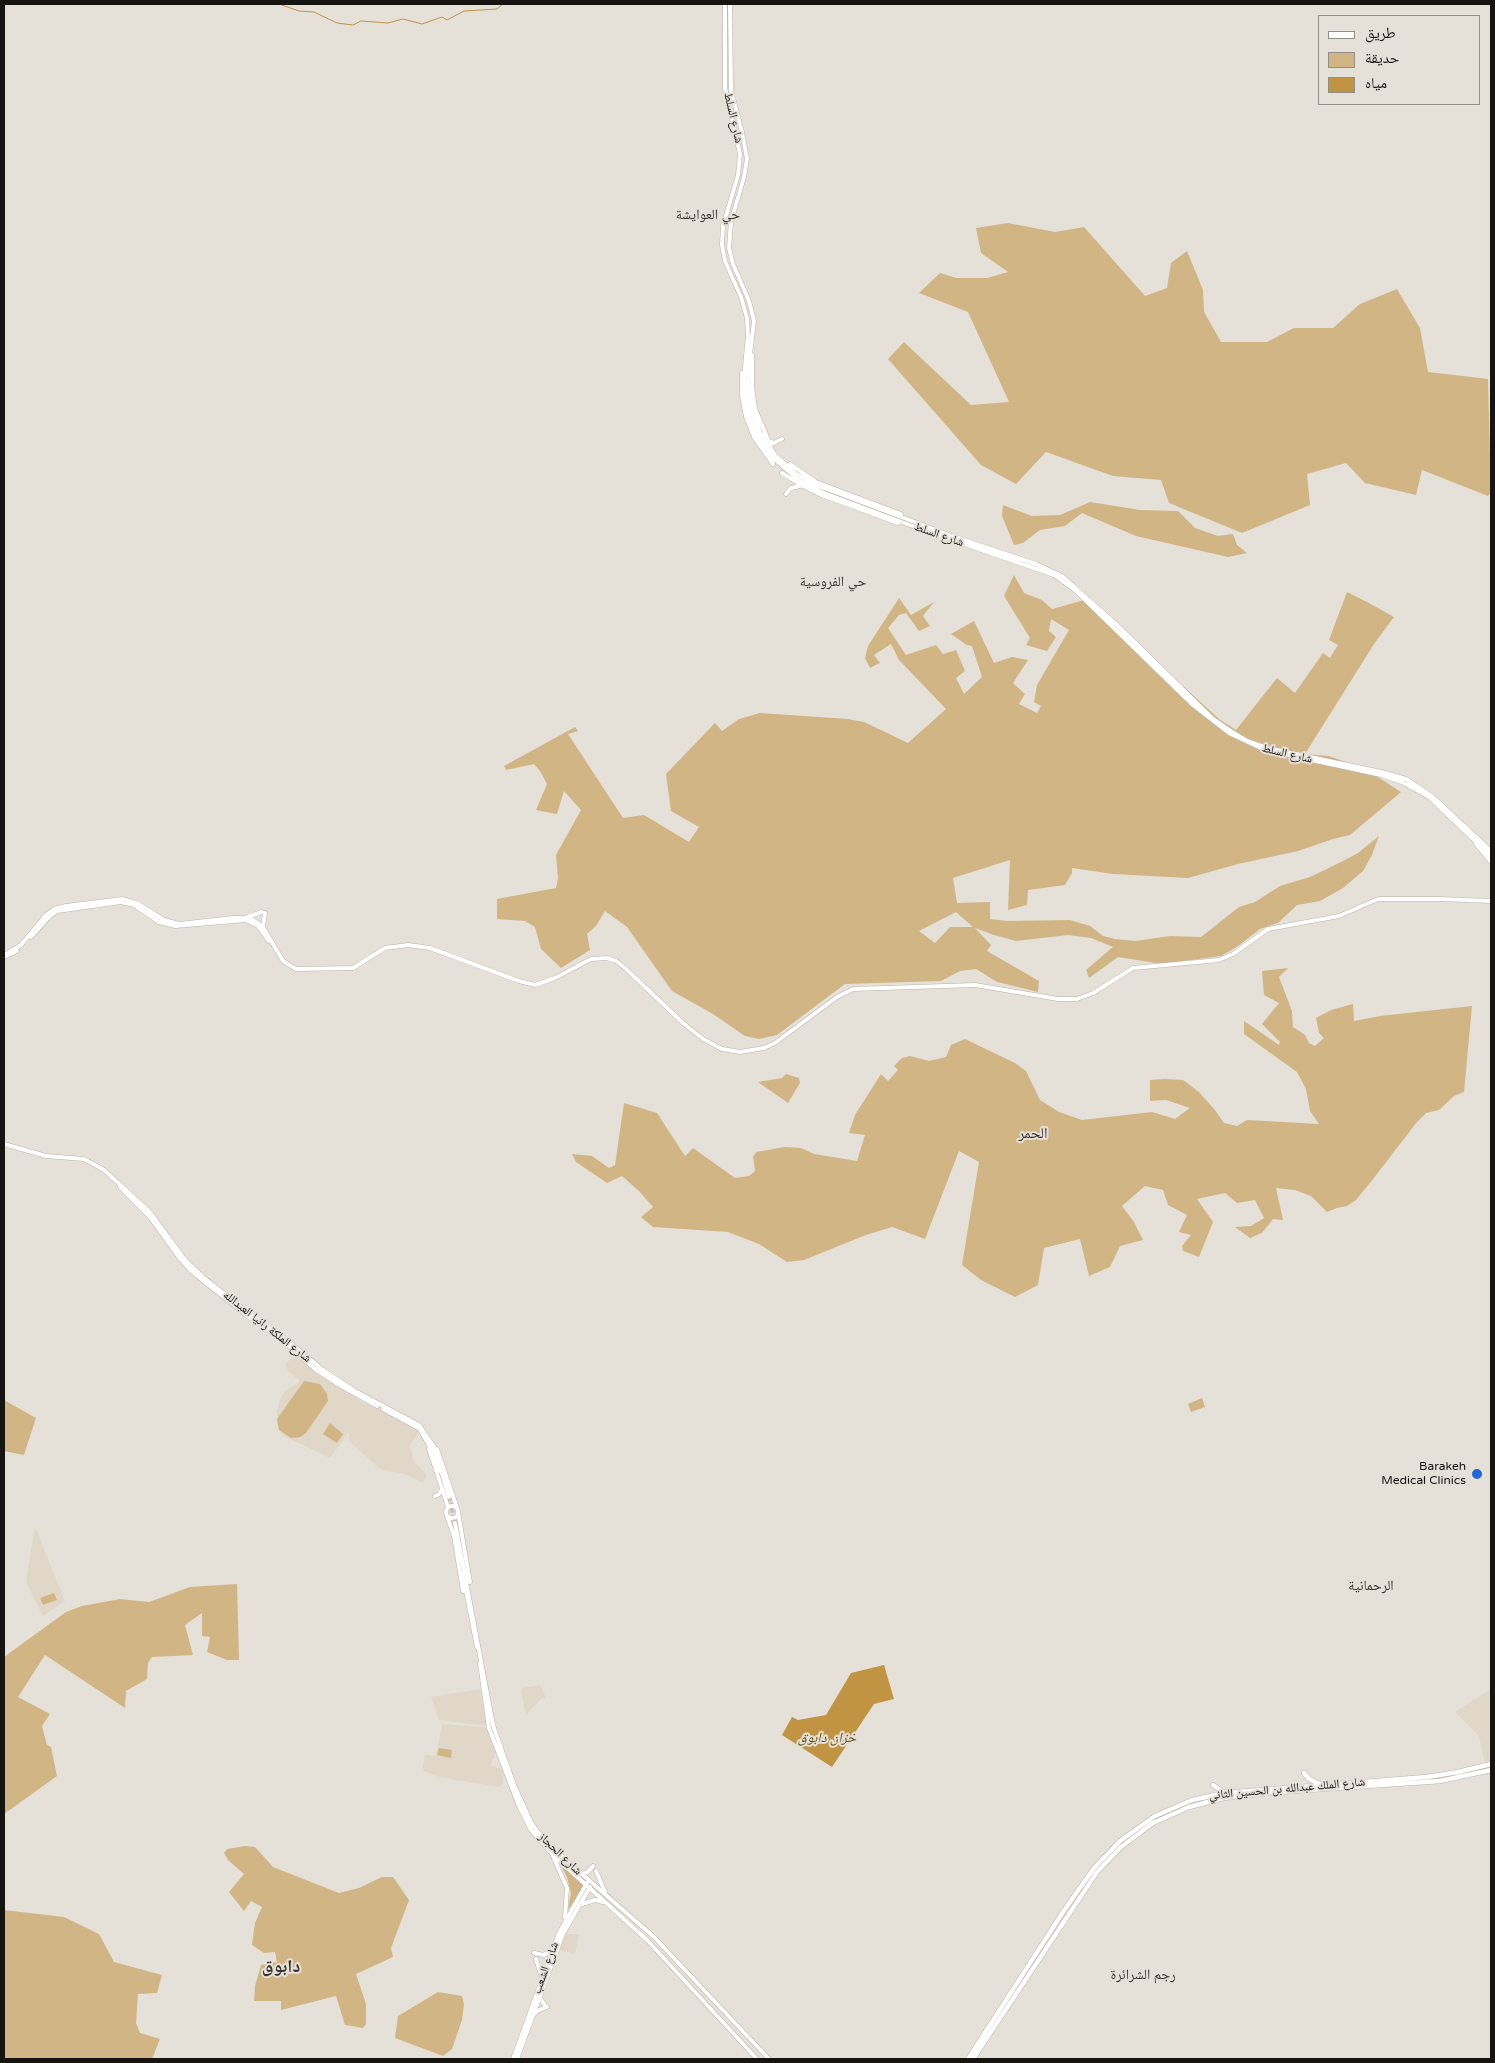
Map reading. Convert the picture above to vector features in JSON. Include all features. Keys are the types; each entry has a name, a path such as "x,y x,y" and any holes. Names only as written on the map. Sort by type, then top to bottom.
{"highway":[{"name":"شارع الملك عبدالله بن الحسين الثاني","path":"968,2059 1063,1912 1106,1854 1129,1834 1156,1816 1192,1800 1225,1793 1427,1777 1491,1764"},
{"name":"شارع الملك عبدالله بن الحسين الثاني","path":"973,2059 1097,1872 1121,1847 1153,1823 1189,1807 1223,1798 1278,1792 1426,1783 1464,1778 1491,1770"},
{"path":"1304,1773 1309,1779 1322,1785"},
{"path":"1213,1785 1225,1793"}],"main road":[{"name":"شارع السلط","path":"725,4 726,88 740,154 738,175 723,226 722,245 727,265 746,313 748,331 745,390 753,422 760,440 770,454 797,479 812,488 1029,561 1063,576 1116,624 1213,719 1238,736 1267,748 1386,772 1406,779 1433,797 1491,849"},
{"name":"شارع السلط","path":"730,4 731,90 747,159 744,177 731,222 729,244 733,264 752,310 754,330 748,388 753,422"},
{"path":"751,352 753,359 752,386 755,410 768,440 778,456"},
{"path":"745,361 741,385 746,417 754,436 773,464"},
{"path":"768,440 774,443 782,439"},
{"path":"790,464 816,482 906,516 918,523"},
{"path":"782,472 801,485 880,517 928,532"},
{"path":"786,494 793,487 801,485"},
{"name":"شارع السلط","path":"876,510 928,532 1045,570 1064,581 1212,722 1234,737 1265,750 1381,775 1402,782 1429,797 1491,856"},
{"path":"1472,838 1491,862"},
{"path":"4,956 20,949 49,917 57,911 121,902 134,905 159,922 176,926 236,920 248,921 259,928 286,964 295,969 303,970 352,968 387,947 400,945 418,946 531,985 544,983 591,959 602,957 612,959 629,971 694,1033 722,1049 740,1052 764,1048 774,1043 837,996 853,989 975,985 1072,1000 1093,993 1133,968 1219,960 1233,954 1268,928 1339,916 1378,899 1439,898 1491,901"},
{"path":"4,956 21,945 52,911 66,906 122,899 137,903 164,920 179,924 247,917 264,913 263,927"},
{"path":"247,917 263,927 272,944"},
{"name":"شارع الملكة رانيا العبدالله","path":"4,1144 46,1156 74,1159 96,1167 131,1197 150,1217 185,1264 240,1310 330,1380 416,1426 430,1443"},
{"path":"430,1443 442,1460 448,1497 446,1511 447,1516 455,1524 472,1594 469,1601 464,1597 457,1548 455,1524 457,1510 448,1497 442,1489 430,1443"},
{"path":"435,1496 442,1489"},
{"path":"448,1507 452,1506 457,1510"},
{"path":"447,1516 453,1518 457,1510"},
{"name":"شارع الحجاز","path":"469,1601 486,1710 496,1749 526,1821 534,1834 552,1854 589,1884 609,1897 654,1937 769,2059"},
{"name":"شارع الحجاز","path":"469,1601 493,1725 514,1785 536,1829 581,1874 606,1903 647,1940 757,2059"},
{"path":"552,1854 568,1888 565,1919"},
{"path":"581,1874 595,1869 603,1889 609,1897"},
{"name":"شارع الشعب","path":"517,2059 563,1934 589,1884"},
{"name":"شارع الشعب","path":"513,2059 565,1919 589,1884"},
{"path":"579,1905 595,1900 606,1903"},
{"path":"534,1953 544,1955 553,1948"},
{"path":"536,1959 541,1970 541,1982"},
{"path":"532,2016 546,2007 539,1996"}],"shaded area":[{"path":"297,1357 366,1405 368,1402 420,1430 410,1446 414,1463 427,1476 422,1483 407,1475 380,1469 349,1441 349,1433 346,1433 330,1458 282,1435 277,1424 280,1399 284,1392 300,1381 288,1371 286,1362"},
{"path":"35,1527 65,1601 43,1616 26,1582"},
{"path":"540,1685 546,1698 541,1699 526,1715 521,1691 523,1688"},
{"path":"480,1689 487,1726 439,1720 431,1697"},
{"path":"1491,1689 1491,1760 1485,1763 1479,1736 1455,1712"},
{"path":"442,1724 489,1728 496,1752 490,1766 503,1769 503,1783 499,1787 440,1777 424,1771 425,1755 436,1756"},
{"path":"566,1934 579,1934 575,1954 559,1950"}],"green space":[{"path":"1008,223 1055,232 1084,227 1145,296 1167,288 1171,263 1187,251 1203,290 1204,312 1221,342 1267,342 1294,328 1333,328 1360,304 1397,289 1420,328 1428,372 1488,379 1491,492 1488,496 1422,470 1416,495 1365,483 1346,463 1307,474 1310,505 1242,533 1169,503 1161,480 1113,476 1046,452 1016,484 981,465 888,359 904,342 971,405 1009,402 968,312 919,293 940,273 956,278 987,278 1008,272 981,253 976,228"},
{"path":"1090,502 1140,510 1178,511 1195,528 1218,536 1233,534 1237,545 1247,553 1228,557 1136,536 1082,513 1065,526 1040,530 1023,543 1014,545 1002,516 1003,505 1032,516 1060,515"},
{"path":"1014,575 1024,593 1042,600 1052,609 1088,599 1219,719 1236,730 1277,678 1295,693 1323,653 1330,658 1338,645 1329,640 1347,592 1394,617 1374,644 1305,754 1329,756 1367,770 1401,792 1350,835 1298,851 1238,864 1188,878 1113,874 1072,868 1072,873 1065,885 1028,890 1027,905 1008,910 1010,860 953,878 957,903 990,902 990,919 1007,921 1070,920 1090,926 1103,936 1115,939 1135,941 1170,936 1201,937 1239,907 1255,902 1280,886 1310,877 1339,863 1358,853 1379,836 1372,855 1363,871 1343,888 1320,901 1297,905 1278,923 1260,929 1221,956 1162,964 1118,957 1089,978 1086,970 1113,947 1091,938 1068,935 1016,941 975,928 991,945 987,951 1039,981 1038,992 997,982 976,969 960,971 941,981 845,984 777,1035 759,1039 745,1036 713,1014 672,991 627,927 605,911 596,926 587,934 590,950 561,968 541,949 535,927 525,921 497,919 497,899 556,888 558,878 556,855 581,810 564,791 557,814 536,810 547,784 540,771 534,764 506,770 504,766 575,727 578,731 568,734 623,818 644,815 689,842 699,827 671,811 666,774 715,723 722,731 739,719 760,713 848,719 864,722 908,743 946,709 899,660 891,644 874,655 880,663 870,668 865,658 868,646 899,598 911,615 934,602 923,616 930,626 919,631 906,613 899,615 888,628 906,655 936,645 943,654 956,650 965,671 956,678 964,694 982,677 972,646 967,645 951,634 974,621 994,663 1012,657 1028,660 1013,683 1025,694 1019,704 1037,713 1041,706 1034,702 1037,685 1069,630 1051,619 1049,631 1056,637 1047,651 1026,645 1030,638 1004,596","holes":["956,912 973,927 950,927 935,943 919,931"]},
{"path":"1288,968 1279,977 1292,1011 1293,1027 1305,1035 1309,1043 1315,1046 1324,1038 1319,1033 1316,1018 1331,1010 1353,1004 1354,1021 1380,1016 1472,1006 1464,1092 1454,1096 1439,1110 1426,1113 1356,1200 1347,1206 1327,1212 1311,1196 1295,1190 1276,1188 1283,1220 1273,1219 1262,1233 1250,1238 1235,1227 1251,1226 1264,1218 1255,1200 1237,1203 1225,1193 1197,1199 1213,1222 1199,1257 1183,1251 1182,1246 1191,1235 1179,1232 1187,1215 1168,1205 1163,1190 1145,1186 1122,1206 1134,1222 1143,1240 1120,1246 1110,1267 1089,1276 1080,1239 1044,1248 1038,1285 1015,1297 981,1280 962,1265 979,1162 959,1151 925,1239 892,1227 866,1235 804,1260 787,1262 759,1244 728,1232 653,1227 641,1217 653,1207 639,1191 622,1176 607,1183 576,1162 572,1154 592,1156 609,1168 615,1165 624,1103 657,1113 685,1156 693,1148 735,1178 749,1176 755,1171 753,1157 756,1152 785,1147 801,1148 814,1154 857,1161 865,1135 849,1133 855,1115 881,1074 888,1081 898,1070 894,1066 902,1058 910,1056 929,1061 946,1057 951,1045 965,1039 1015,1063 1026,1071 1040,1100 1059,1112 1082,1120 1152,1112 1175,1119 1190,1108 1166,1100 1150,1101 1150,1080 1165,1079 1183,1080 1199,1092 1224,1123 1237,1126 1247,1120 1319,1124 1310,1111 1306,1089 1297,1072 1244,1034 1244,1021 1279,1045 1280,1042 1262,1024 1279,1003 1264,995 1262,971"},
{"path":"786,1074 799,1078 800,1083 788,1103 758,1082 782,1078"},
{"path":"304,1381 320,1384 327,1394 328,1401 306,1433 300,1437 291,1438 279,1430 277,1419"},
{"path":"1202,1398 1205,1407 1191,1412 1188,1404"},
{"path":"4,1400 36,1418 24,1455 4,1451"},
{"path":"330,1423 343,1434 337,1443 323,1434"},
{"path":"237,1584 239,1660 227,1660 207,1652 210,1637 202,1636 202,1613 185,1625 193,1655 152,1657 148,1663 147,1679 126,1691 125,1708 45,1655 18,1697 50,1714 42,1726 47,1745 51,1747 57,1776 4,1814 4,1657 66,1612 82,1606 120,1599 149,1602 190,1587"},
{"path":"54,1593 57,1600 43,1605 40,1598"},
{"path":"439,1748 452,1750 451,1758 437,1755"},
{"path":"245,1846 255,1847 273,1867 339,1893 359,1888 382,1877 393,1877 409,1900 391,1948 393,1957 356,1974 366,2004 366,2024 363,2028 345,2025 336,1996 281,2010 281,2001 254,2001 255,1986 261,1965 277,1962 275,1952 264,1953 252,1945 255,1923 262,1907 251,1901 244,1911 229,1892 244,1874 228,1860 224,1853 227,1849"},
{"path":"558,1860 584,1885 568,1910 571,1893 567,1877"},
{"path":"4,1910 64,1917 99,1934 114,1962 162,1975 157,1993 138,1994 136,2023 140,2033 160,2039 152,2059 4,2059"},
{"path":"438,1992 462,1996 464,2004 462,2020 452,2049 443,2056 395,2038 398,2016"}],"water":[{"name":"خزان دابوق","path":"884,1665 894,1699 874,1704 832,1767 782,1735 792,1717 798,1720 826,1715 851,1673"}],"waterway":[{"path":"279,4 299,11 314,12 337,23 353,25 361,21 388,23 403,19 422,24 442,17 447,20 464,11 497,9 503,4"}],"tunnel":[{"path":"449,1497 455,1523"}],"place":[{"name":"Barakeh Medical Clinics","path":"1477,1474"}],"district":[{"name":"حي العوايشة","path":"708,215"},
{"name":"حي الفروسية","path":"833,582"},
{"name":"الحمر","path":"1033,1134"},
{"name":"الرحمانية","path":"1371,1586"},
{"name":"دابوق","path":"281,1967"},
{"name":"رجم الشرائرة","path":"1143,1975"}]}
